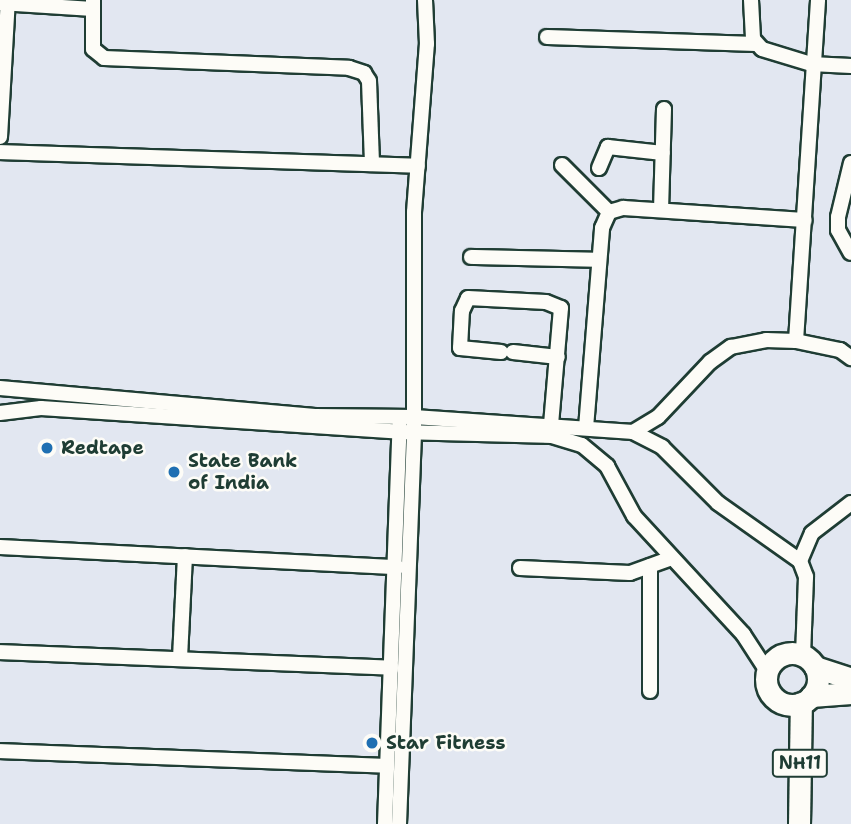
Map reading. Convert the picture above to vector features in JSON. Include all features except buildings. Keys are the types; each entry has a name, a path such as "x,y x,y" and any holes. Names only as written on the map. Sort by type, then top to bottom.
{"highway":[{"path":"851,679 809,661 780,656 768,671 772,695 800,701 851,693"},
{"name":"NH11","path":"786,824 800,701 818,681 809,661"},
{"name":"NH11","path":"799,824 800,701"}],"street":[{"path":"399,824 407,417 426,44 425,0"},
{"path":"751,0 751,27 757,44"},
{"path":"796,341 805,220 811,64 818,0"},
{"path":"0,137 5,2 93,5 93,49 104,58 360,70 369,80 372,164"},
{"path":"547,37 757,44 770,53 811,64 851,66"},
{"path":"661,210 664,108"},
{"path":"599,167 608,147 663,153"},
{"path":"0,152 418,166"},
{"path":"851,163 838,217 838,230 851,253"},
{"path":"562,165 609,212"},
{"path":"586,428 601,228 609,212 623,208 805,220"},
{"path":"471,257 599,260"},
{"path":"551,425 558,357 562,317 558,306 493,297 468,298 462,311 460,348 558,357"},
{"path":"633,432 658,417 693,379 731,348 766,340 796,341 840,350 851,358"},
{"path":"0,388 315,416 407,417 633,432 662,447 718,503 800,561 806,577 809,661"},
{"path":"0,413 41,408 407,433 552,436 582,445 607,466 635,516 669,559 743,634 768,671"},
{"path":"385,824 397,567 407,433"},
{"path":"800,561 812,533 851,503"},
{"path":"0,547 397,567"},
{"path":"180,658 185,556"},
{"path":"520,568 620,574 669,559"},
{"path":"650,566 650,691"},
{"path":"0,652 392,668"},
{"path":"0,751 387,766"}],"place":[{"name":"Redtape","path":"47,448"},
{"name":"State Bank of India","path":"174,472"},
{"name":"Star Fitness","path":"372,743"}]}
